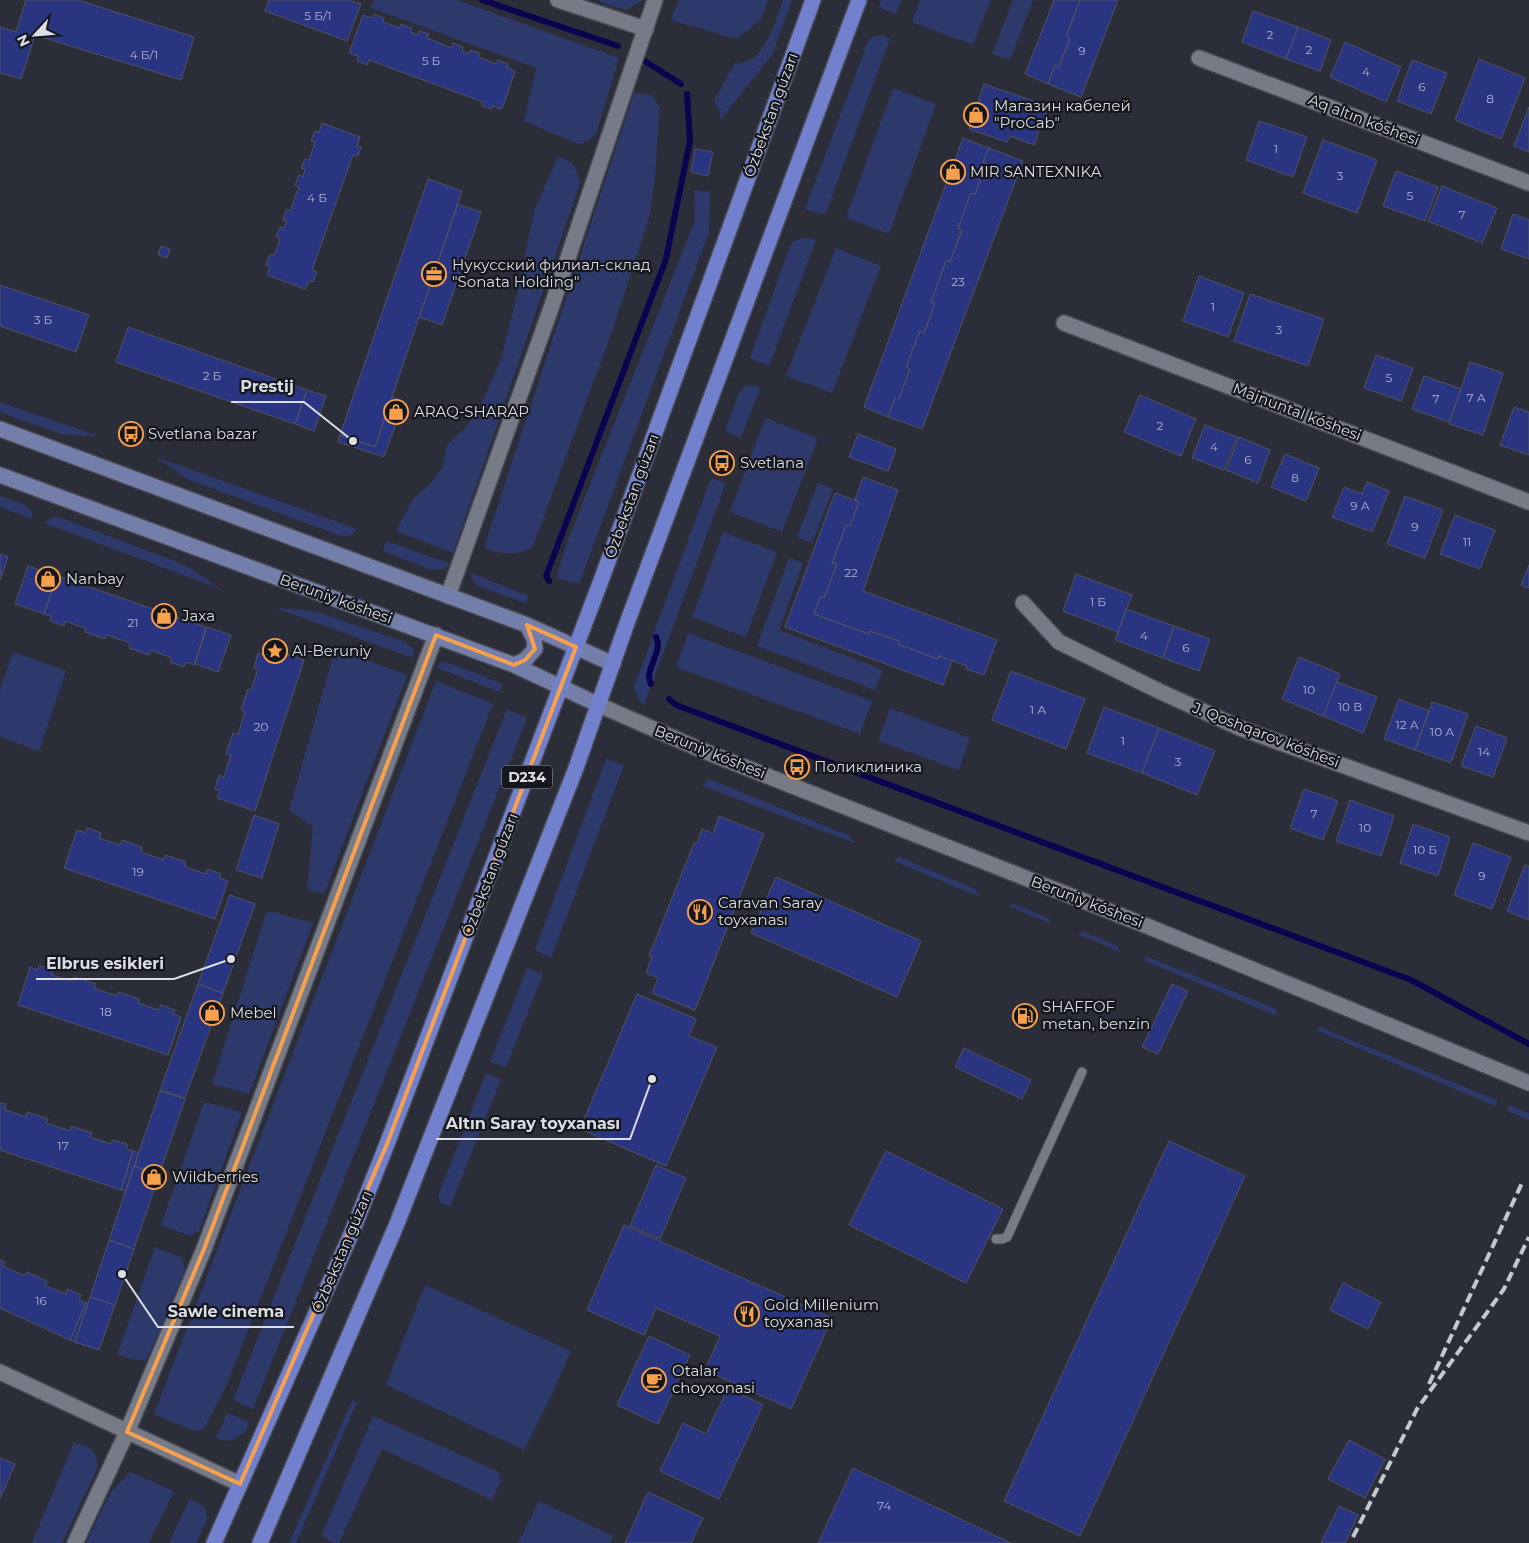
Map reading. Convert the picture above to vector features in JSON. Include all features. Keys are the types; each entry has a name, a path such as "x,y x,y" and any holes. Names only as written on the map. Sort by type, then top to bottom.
{"main road":[{"name":"Ózbekstan gúzarı","path":"214,1543 359,1214 576,647 813,0"},
{"name":"D234","path":"260,1543 396,1226 599,705 859,0"},
{"path":"0,428 527,626 613,664"},
{"name":"Beruniy kóshesi","path":"0,475 436,635 514,665 599,705"},
{"path":"514,665 525,660 535,649 534,639 527,626"}],"street":[{"path":"558,0 646,29"},
{"path":"448,596 550,311 655,0"},
{"name":"Aq altın kóshesi","path":"1199,58 1529,183"},
{"name":"Majnuntal kóshesi","path":"1064,322 1529,502"},
{"name":"J. Qoshqarov kóshesi","path":"1023,603 1059,642 1240,728 1529,833"},
{"path":"74,1543 127,1432 204,1249 436,635"},
{"name":"Beruniy kóshesi","path":"599,705 700,748 1147,926 1529,1083"},
{"path":"0,1372 240,1484"}],"lane":[{"path":"996,1239 1007,1237 1082,1072"}],"highlighted area":[{"path":"527,625 576,647 387,1144 240,1484 127,1432 204,1249 436,635 514,665 525,660 535,649"}],"shaded area":[{"path":"374,0 457,0 619,58 596,134 588,141 578,144 524,121 536,68 371,8"},
{"path":"600,0 643,0 627,10 600,2"},
{"path":"679,0 768,0 761,19 737,39 671,20"},
{"path":"783,0 792,0 772,55 720,120 720,112 714,101 735,63 745,62 754,58 761,50 772,30"},
{"path":"881,0 901,0 896,14 879,8"},
{"path":"920,0 991,0 973,45 912,22"},
{"path":"1013,0 1033,0 1010,60 992,54"},
{"path":"882,35 890,39 825,215 805,209 869,39"},
{"path":"893,88 936,104 889,234 846,218"},
{"path":"634,93 652,95 660,108 650,215 614,326 533,546 527,550 515,553 496,552 484,547"},
{"path":"558,156 573,165 580,183 453,553 396,531 413,499 430,484 442,468 447,445 465,428 479,409 501,360 519,286 534,211"},
{"path":"694,190 710,192 709,232 579,584 556,578 568,540 695,220"},
{"path":"802,238 816,240 769,366 750,358 790,246 794,241"},
{"path":"836,248 881,266 832,393 786,376"},
{"path":"753,385 760,388 741,438 725,431 740,390"},
{"path":"0,402 100,437 61,434 0,412"},
{"path":"765,418 818,438 782,532 730,512"},
{"path":"156,457 357,529 352,535 341,536 187,479"},
{"path":"711,478 726,483 644,705 638,699 634,687"},
{"path":"818,483 833,489 812,543 797,537"},
{"path":"0,496 25,505 32,512 32,519 0,507"},
{"path":"56,516 185,565 221,589 44,523"},
{"path":"723,532 777,552 746,637 692,617"},
{"path":"386,541 451,564 444,569 431,570 383,551"},
{"path":"789,558 803,563 779,630 883,670 875,690 757,646"},
{"path":"471,573 529,596 526,603 477,586"},
{"path":"276,608 315,611 405,642 414,650 413,658"},
{"path":"688,633 872,701 860,734 676,667"},
{"path":"335,649 407,675 324,894 307,889 313,827 289,810"},
{"path":"13,652 66,671 39,751 0,737 0,690"},
{"path":"446,662 503,684 500,692 437,668 440,663"},
{"path":"436,681 493,704 225,1389 203,1430 191,1430 154,1414"},
{"path":"890,708 970,738 959,770 878,741"},
{"path":"507,709 527,718 253,1409 233,1400"},
{"path":"606,759 624,765 551,958 535,950"},
{"path":"709,779 850,836 855,843 702,786"},
{"path":"899,857 975,889 980,897 894,861"},
{"path":"1014,904 1048,918 1051,924 1008,906"},
{"path":"271,911 313,923 249,1094 212,1084 266,913"},
{"path":"1084,932 1118,946 1120,952 1078,934"},
{"path":"1149,957 1276,1009 1277,1016 1143,960"},
{"path":"527,968 543,974 506,1067 490,1062"},
{"path":"1320,1027 1498,1101 1495,1106 1316,1030"},
{"path":"486,1073 501,1079 450,1207 440,1202 438,1196"},
{"path":"204,1102 242,1112 199,1231 190,1236 161,1225"},
{"path":"1509,1105 1529,1113 1529,1120 1507,1111"},
{"path":"155,1247 182,1258 185,1270 146,1361 117,1355"},
{"path":"425,1285 571,1351 524,1450 386,1385"},
{"path":"357,1402 296,1543 289,1543 351,1403"},
{"path":"227,1413 250,1422 244,1433 230,1441 216,1438"},
{"path":"373,1416 499,1472 501,1481 492,1500 382,1449 339,1543 334,1543 321,1536"},
{"path":"74,1442 89,1448 95,1453 97,1469 62,1543 32,1543"},
{"path":"130,1472 174,1491 149,1543 86,1543 110,1493"},
{"path":"190,1498 205,1508 207,1520 196,1543 169,1543"},
{"path":"539,1501 613,1536 610,1543 518,1543"}],"building":[{"path":"26,0 78,0 194,37 181,80 35,35 21,79 0,73 0,27 16,32"},
{"path":"269,0 349,0 361,4 347,41 265,11"},
{"path":"1054,0 1080,0 1066,37 1070,38 1059,67 1055,65 1048,84 1025,74"},
{"path":"1080,0 1118,0 1081,97 1048,84 1055,65 1059,67 1070,38 1066,37"},
{"path":"1253,11 1298,27 1286,59 1242,42"},
{"path":"374,14 384,18 383,22 400,28 401,24 412,28 410,32 418,35 419,31 429,34 427,38 452,48 453,43 463,47 462,51 469,54 470,50 480,53 478,57 496,64 498,60 508,64 506,67 515,71 502,109 492,106 491,109 482,106 483,102 369,60 367,65 357,61 358,56 349,53 363,15 372,18"},
{"path":"1298,27 1331,40 1320,71 1286,59"},
{"path":"1345,42 1401,67 1386,102 1330,77"},
{"path":"1479,59 1525,78 1501,139 1455,120"},
{"path":"1412,60 1447,73 1431,114 1397,101"},
{"path":"984,84 1048,106 1034,145 1010,136 1007,142 969,129"},
{"path":"1529,107 1529,152 1514,146"},
{"path":"1259,121 1307,137 1293,177 1246,160"},
{"path":"322,123 360,137 357,146 361,147 358,156 353,155 312,270 317,272 313,282 309,281 305,289 267,275 270,267 266,265 270,254 274,256 280,239 276,237 280,227 284,228 287,221 283,220 286,210 290,211 299,187 295,185 299,175 303,177 305,169 301,168 305,159 309,160 315,142 311,141 315,131 319,132"},
{"path":"963,138 989,148 983,162 986,163 975,195 971,193 958,228 962,230 950,262 946,261 931,302 935,303 924,333 920,331 906,367 910,369 899,399 895,398 888,417 864,407"},
{"path":"1323,140 1377,160 1357,213 1303,193"},
{"path":"989,148 1023,161 922,429 888,417 895,398 899,399 910,369 906,367 920,331 924,333 935,303 931,302 946,261 950,262 962,230 958,228 971,193 975,195 986,163 983,162"},
{"path":"695,149 713,152 708,176 691,172"},
{"path":"1396,171 1438,187 1425,221 1383,206"},
{"path":"428,179 462,191 375,447 340,435"},
{"path":"1442,186 1497,208 1482,243 1428,221"},
{"path":"458,204 481,212 442,325 419,317"},
{"path":"1513,214 1529,220 1529,259 1501,249"},
{"path":"161,246 170,249 167,258 158,255"},
{"path":"1199,276 1244,293 1228,337 1183,321"},
{"path":"0,285 89,315 76,352 0,326"},
{"path":"1250,294 1324,319 1308,366 1234,341"},
{"path":"128,327 307,390 295,424 116,362"},
{"path":"1376,355 1413,368 1401,401 1364,388"},
{"path":"1470,362 1503,373 1483,435 1449,424"},
{"path":"1424,376 1461,389 1449,422 1412,409"},
{"path":"307,390 326,396 314,431 295,424"},
{"path":"1140,395 1196,419 1181,456 1124,432"},
{"path":"392,397 404,401 384,457 338,442 340,435 375,447"},
{"path":"1514,407 1529,412 1529,455 1500,445"},
{"path":"1205,425 1237,437 1224,470 1192,458"},
{"path":"858,434 896,449 888,471 849,457"},
{"path":"1239,437 1270,450 1258,483 1226,470"},
{"path":"1285,454 1319,468 1306,501 1271,487"},
{"path":"863,477 898,490 863,591 997,640 984,675 966,669 967,666 939,656 938,659 898,644 899,641 870,631 869,634 814,614 821,596 824,598 837,564 832,563 846,525 850,526 859,502 855,500"},
{"path":"1367,482 1389,491 1372,532 1332,517 1344,487 1362,494"},
{"path":"835,493 859,502 850,526 846,525 832,563 837,564 824,598 821,596 814,614 869,634 870,631 899,641 898,644 938,659 939,656 952,661 943,685 785,627"},
{"path":"1405,496 1443,510 1425,558 1387,544"},
{"path":"1455,515 1495,530 1480,569 1440,554"},
{"path":"0,554 8,557 0,580"},
{"path":"1529,565 1529,588 1521,585"},
{"path":"28,566 57,576 44,614 15,604"},
{"path":"1076,574 1132,595 1118,632 1063,611"},
{"path":"57,576 206,627 194,665 186,662 184,667 170,662 172,658 151,650 149,655 129,648 130,643 107,635 105,639 85,632 86,628 65,621 64,626 50,621 51,616 44,614"},
{"path":"1126,609 1174,626 1163,658 1115,640"},
{"path":"1174,626 1210,639 1199,671 1163,658"},
{"path":"207,627 231,635 218,672 195,664"},
{"path":"265,647 304,660 255,811 217,798 220,791 215,789 219,775 224,777 231,755 226,754 233,733 238,735 245,711 241,710 248,689 251,690 258,669 254,668 258,653 263,655"},
{"path":"1299,657 1340,674 1323,716 1282,699"},
{"path":"1011,671 1085,699 1066,749 992,720"},
{"path":"1337,682 1377,697 1363,733 1323,716"},
{"path":"1399,699 1429,711 1415,750 1384,739"},
{"path":"1432,702 1468,714 1451,763 1415,750"},
{"path":"1104,707 1159,728 1142,773 1087,753"},
{"path":"1476,726 1507,738 1493,777 1461,766"},
{"path":"1159,728 1215,751 1197,795 1142,773"},
{"path":"1304,789 1338,801 1323,840 1290,828"},
{"path":"1350,800 1394,816 1381,856 1336,841"},
{"path":"254,815 279,824 262,878 236,870"},
{"name":"Caravan Saray toyxanası","path":"719,816 764,834 695,1010 652,993 658,978 646,973 652,957 649,956 694,843 697,843 702,829 713,833"},
{"path":"1413,824 1450,837 1438,876 1400,863"},
{"path":"87,828 101,833 99,838 120,845 122,840 142,847 141,852 164,860 165,855 186,862 185,867 206,874 207,869 221,874 220,878 228,881 215,919 64,868 77,830 85,833"},
{"path":"1473,843 1511,857 1492,909 1454,895"},
{"path":"1525,865 1529,866 1529,920 1507,911"},
{"path":"776,877 921,941 897,997 751,933"},
{"path":"230,895 255,904 223,993 198,984"},
{"path":"39,965 53,970 52,975 73,982 75,977 96,984 94,988 117,996 119,992 139,999 138,1003 159,1010 161,1005 175,1010 173,1014 181,1017 168,1055 18,1005 30,967 38,970"},
{"path":"198,984 223,993 185,1098 160,1090"},
{"path":"1172,984 1188,991 1158,1054 1142,1047"},
{"path":"637,994 696,1019 689,1036 717,1047 666,1166 580,1129"},
{"path":"964,1048 1031,1080 1022,1099 955,1067"},
{"path":"160,1091 185,1099 159,1175 134,1166"},
{"path":"0,1103 6,1104 4,1109 26,1117 27,1112 48,1119 46,1123 70,1131 71,1126 92,1133 90,1137 111,1144 113,1140 127,1144 126,1149 133,1151 121,1190 0,1150"},
{"path":"1169,1141 1245,1176 1080,1536 1004,1501"},
{"path":"133,1151 139,1153 126,1191 121,1190"},
{"path":"886,1151 1003,1209 966,1283 849,1225"},
{"path":"656,1165 686,1178 660,1239 630,1226"},
{"path":"134,1166 159,1175 134,1249 109,1240"},
{"name":"Gold Millenium toyxanası","path":"624,1225 832,1318 791,1409 705,1370 720,1336 656,1308 644,1335 587,1310"},
{"path":"109,1240 134,1249 115,1305 90,1297"},
{"path":"0,1260 5,1262 3,1266 25,1276 27,1272 47,1281 45,1285 65,1294 68,1289 81,1295 79,1300 86,1303 70,1340 0,1308"},
{"path":"1343,1283 1381,1302 1368,1329 1330,1310"},
{"path":"90,1297 115,1305 99,1350 75,1342"},
{"path":"86,1303 88,1303 75,1342 70,1340"},
{"name":"Otalar choyxonasi","path":"649,1336 690,1355 658,1424 617,1405"},
{"path":"728,1388 763,1405 719,1499 660,1471 683,1423 706,1434"},
{"path":"1349,1440 1385,1459 1365,1498 1328,1479"},
{"path":"0,1458 15,1464 0,1499"},
{"path":"853,1468 1011,1543 818,1543"},
{"path":"648,1492 703,1518 691,1543 625,1543"},
{"path":"1339,1506 1358,1515 1345,1543 1321,1543"}],"waterway":[{"path":"482,0 618,46"},
{"path":"643,60 681,84"},
{"path":"549,581 546,576 666,259 690,141 687,94"},
{"path":"651,684 649,679 650,673 658,643 656,637"},
{"path":"669,699 676,705 1411,980 1529,1044"}],"railway":[{"path":"1429,1384 1522,1183"},
{"path":"1353,1537 1417,1409 1504,1289 1529,1237"}],"place":[{"name":"Магазин кабелей \"ProCab\"","path":"976,115"},
{"name":"MIR SANTEXNIKA","path":"953,172"},
{"name":"Нукусский филиал-склад \"Sonata Holding\"","path":"434,274"},
{"name":"ARAQ-SHARAP","path":"396,412"},
{"name":"Svetlana bazar","path":"131,434"},
{"name":"Prestij","path":"353,441"},
{"name":"Svetlana","path":"722,463"},
{"name":"Nanbay","path":"48,579"},
{"name":"Jaxa","path":"164,616"},
{"name":"Al-Beruniy","path":"275,651"},
{"name":"Поликлиника","path":"797,767"},
{"name":"Caravan Saray toyxanası","path":"700,912"},
{"name":"Elbrus esikleri","path":"231,959"},
{"name":"Mebel","path":"212,1013"},
{"name":"SHAFFOF metan, benzin","path":"1025,1016"},
{"name":"Altın Saray toyxanası","path":"652,1079"},
{"name":"Wildberries","path":"154,1177"},
{"name":"Sawle cinema","path":"122,1274"},
{"name":"Gold Millenium toyxanası","path":"747,1314"},
{"name":"Otalar choyxonasi","path":"654,1380"}]}
